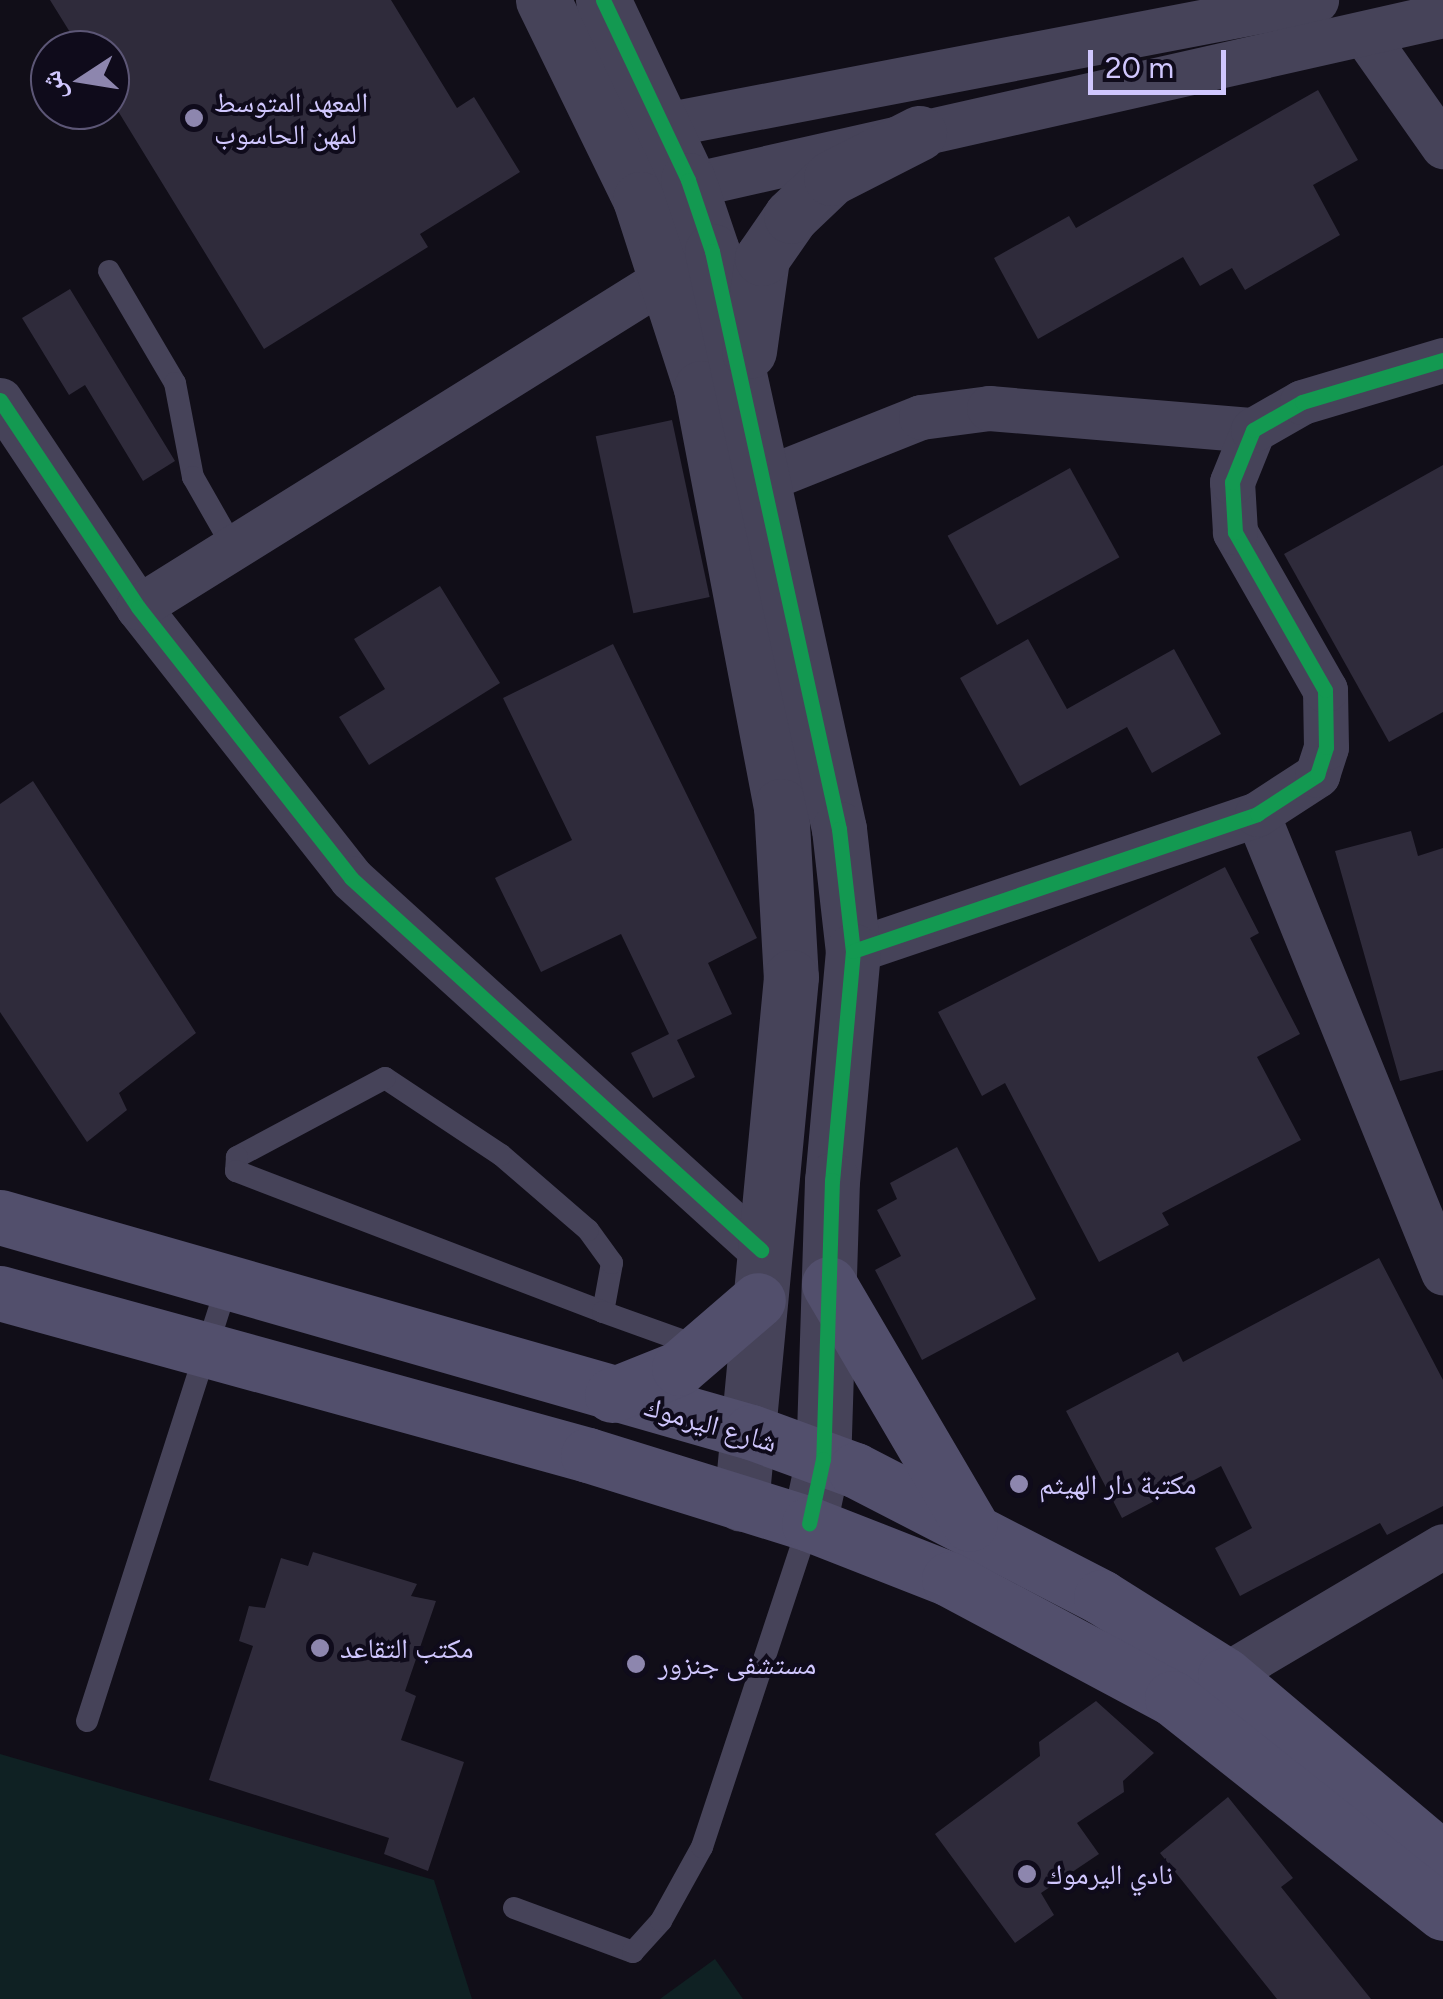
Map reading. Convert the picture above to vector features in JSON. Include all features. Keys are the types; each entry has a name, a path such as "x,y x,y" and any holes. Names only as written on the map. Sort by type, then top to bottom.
{"main road":[{"name":"شارع اليرموك","path":"0,1216 750,1432 823,1459 970,1524 1224,1675 1443,1859"},
{"path":"612,1395 679,1368 760,1275"},
{"path":"829,1284 970,1524"},
{"path":"0,1293 810,1524 949,1579 1172,1698 1443,1913"}],"street":[{"path":"543,0 640,136"},
{"path":"603,0 640,136 664,189 688,264 749,404"},
{"path":"640,136 1316,0"},
{"path":"664,189 1365,35 1443,14"},
{"path":"1365,35 1443,146"},
{"path":"810,1524 823,1459 829,1284 852,952 839,830 749,404 749,315 762,258 831,178 918,133"},
{"path":"138,606 688,264"},
{"path":"688,264 701,388 732,539 792,894 792,977 760,1275 750,1432 741,1504"},
{"path":"764,479 921,417 989,408 1253,430 1302,402 1443,360"},
{"path":"0,400 138,606 351,878 760,1275"},
{"path":"852,952 1257,814 1316,775 1326,748 1325,690 1236,532 1232,482 1253,430"},
{"path":"1257,814 1443,1273"},
{"path":"1224,1675 1443,1546"}],"lane":[{"path":"109,271 175,383 193,477 233,546"},
{"path":"604,1312 612,1263 588,1230 501,1156 385,1078 237,1158 236,1171 604,1312 700,1346"},
{"path":"88,1721 203,1349 228,1282"},
{"path":"514,1908 632,1952 661,1921 702,1847 810,1524"}],"shaded area":[{"path":"0,1754 434,1880 472,1999 0,1999"},
{"path":"715,1959 743,1999 660,1999"}],"building":[{"path":"50,0 391,0 457,108 474,97 520,172 420,234 428,247 264,349 130,130 130,30 69,30"},
{"path":"1318,90 1358,160 1313,185 1340,235 1245,290 1232,268 1200,286 1183,257 1038,339 994,258 1069,216 1076,228"},
{"path":"70,289 175,461 143,481 85,385 69,395 22,318"},
{"path":"672,420 710,597 633,613 596,436"},
{"path":"1443,465 1443,712 1389,742 1284,554"},
{"path":"1070,468 1119,557 997,625 948,536"},
{"path":"440,586 500,683 369,765 339,717 385,689 354,639"},
{"path":"1028,639 1067,709 1174,649 1221,734 1152,773 1127,727 1020,786 960,678"},
{"path":"613,644 757,938 708,963 732,1014 677,1040 695,1077 653,1098 631,1053 669,1034 621,934 541,972 495,878 572,840 503,698"},
{"path":"33,781 196,1033 119,1093 127,1110 87,1142 0,1012 0,804"},
{"path":"1411,831 1418,856 1443,848 1443,1070 1400,1081 1335,851"},
{"path":"1225,867 1259,933 1250,938 1300,1034 1257,1057 1301,1140 1162,1213 1169,1225 1099,1262 1005,1083 982,1096 938,1012"},
{"path":"957,1147 1036,1299 922,1360 875,1270 901,1256 877,1210 897,1199 890,1183"},
{"path":"1379,1258 1443,1380 1443,1506 1387,1535 1380,1523 1240,1596 1215,1548 1252,1528 1221,1466 1122,1518 1066,1411 1178,1352 1183,1362"},
{"path":"313,1552 417,1584 411,1596 436,1601 405,1691 416,1696 401,1740 464,1762 428,1871 384,1854 389,1838 209,1780 253,1646 239,1641 249,1606 265,1608 281,1558 308,1566"},
{"path":"1096,1701 1154,1753 1123,1781 1124,1792 1077,1823 1099,1854 1041,1893 1054,1915 1015,1943 935,1834 1040,1756 1039,1742"},
{"path":"1228,1797 1293,1878 1281,1887 1371,1999 1277,1999 1160,1853"}],"cycle path":[{"path":"603,0 688,180 712,251 839,829 853,951 832,1180 823,1459 809,1524"},
{"path":"853,951 1257,814 1317,775 1326,747 1325,690 1235,532 1232,482 1253,430 1302,402 1443,360"},
{"path":"0,400 138,607 351,878 761,1250"}],"place":[{"name":"المعهد المتوسط لمهن الحاسوب","path":"194,118"},
{"name":"مكتبة دار الهيثم","path":"1019,1484"},
{"name":"مكتب التقاعد","path":"320,1648"},
{"name":"مستشفى جنزور","path":"636,1664"},
{"name":"نادي اليرموك","path":"1027,1874"}]}
